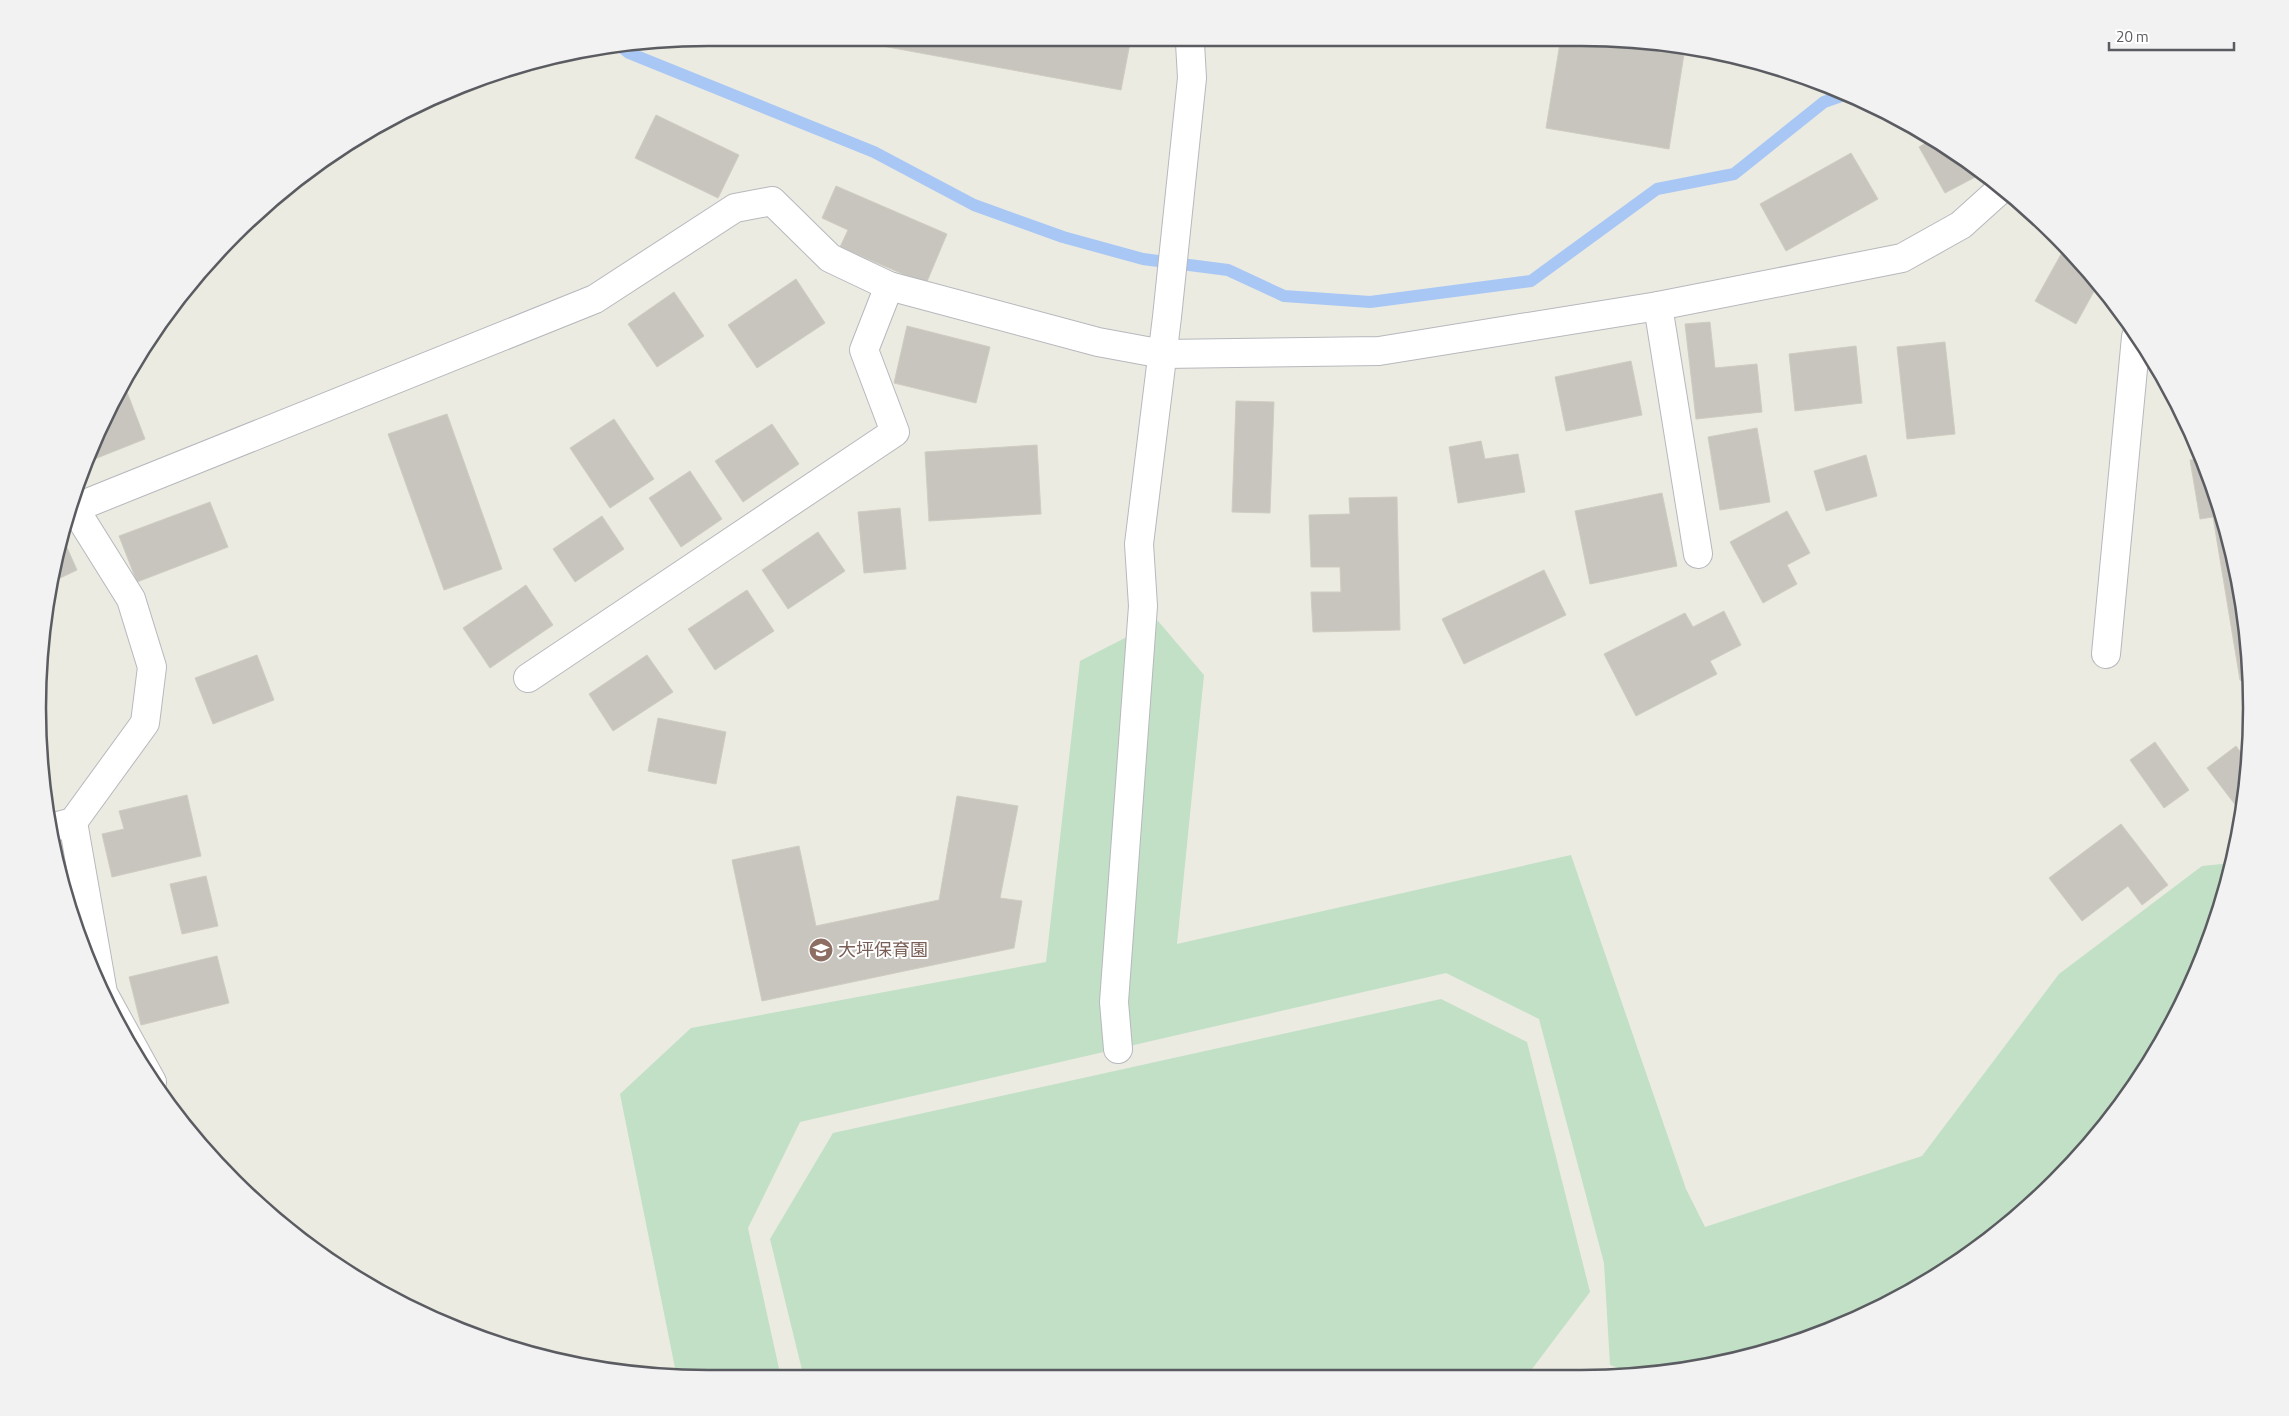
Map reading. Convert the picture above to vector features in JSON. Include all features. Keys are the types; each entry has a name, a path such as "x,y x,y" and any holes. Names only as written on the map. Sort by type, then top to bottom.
{"street":[{"path":"1118,1049 1114,1002 1143,606 1139,544 1163,354 1192,78 1190,46"},
{"path":"79,503 595,298 735,208 772,201 830,258 889,286 1098,342 1163,354 1379,351 1658,306 1902,258 1961,225 1996,193"},
{"path":"528,678 895,432 864,350 889,286"},
{"path":"1658,306 1698,554"},
{"path":"2106,654 2135,347"},
{"path":"77,511 131,599 152,667 145,723 62,825 92,948"}],"green space":[{"path":"1158,621 1204,675 1177,944 1571,855 1686,1189 1705,1227 1922,1156 2059,974 2202,866 2224,864 2208,921 2175,1001 2131,1076 2079,1144 2017,1206 1949,1258 1874,1302 1794,1335 1710,1357 1624,1368 1610,1365 1604,1263 1539,1019 1446,973 800,1122 748,1228 779,1370 675,1368 620,1094 691,1028 1046,962 1080,661"},
{"path":"1441,999 1527,1042 1590,1292 1531,1370 802,1370 770,1239 833,1133"}],"building":[{"path":"882,46 1129,46 1121,90"},
{"path":"1560,46 1624,48 1684,55 1669,149 1546,128"},
{"path":"656,115 739,155 718,198 635,158"},
{"path":"1925,143 1976,177 1945,193 1919,147"},
{"path":"1851,153 1878,199 1786,251 1760,204"},
{"path":"836,186 947,234 926,284 840,247 848,230 822,218"},
{"path":"2061,253 2094,291 2076,324 2035,301"},
{"path":"796,279 825,323 757,368 728,325"},
{"path":"674,292 704,336 657,367 628,324"},
{"path":"1710,322 1715,368 1757,364 1762,412 1696,419 1685,324"},
{"path":"907,326 990,347 976,403 894,383"},
{"path":"1945,342 1955,434 1907,439 1897,347"},
{"path":"1856,346 1862,403 1795,411 1789,354"},
{"path":"1631,361 1642,415 1566,431 1555,377"},
{"path":"127,392 145,439 96,459 114,415"},
{"path":"1236,401 1274,402 1270,513 1232,512"},
{"path":"447,414 502,569 444,590 388,434"},
{"path":"614,419 654,479 610,508 570,448"},
{"path":"772,424 799,464 743,502 715,461"},
{"path":"1757,428 1770,502 1720,510 1708,437"},
{"path":"1481,441 1485,459 1518,454 1525,492 1458,503 1449,447"},
{"path":"1037,445 1041,514 929,521 925,452"},
{"path":"1866,455 1877,496 1826,511 1814,471"},
{"path":"2190,460 2194,460 2208,495 2230,579 2237,622 2242,682 2213,517 2200,519"},
{"path":"690,471 722,519 681,547 649,498"},
{"path":"1662,493 1677,566 1590,584 1575,511"},
{"path":"1397,497 1400,630 1313,632 1311,592 1341,592 1340,567 1311,567 1309,515 1350,514 1349,498"},
{"path":"210,502 228,547 137,582 119,536"},
{"path":"900,508 906,569 864,573 858,512"},
{"path":"1787,511 1810,553 1787,565 1797,584 1763,603 1730,542"},
{"path":"602,516 624,549 575,582 553,549"},
{"path":"818,532 845,571 788,609 762,570"},
{"path":"67,547 77,570 59,579"},
{"path":"1544,570 1566,615 1464,664 1442,619"},
{"path":"526,585 553,625 490,668 463,628"},
{"path":"747,590 774,631 715,670 688,629"},
{"path":"1724,611 1741,645 1710,661 1717,674 1636,716 1604,654 1685,613 1693,627"},
{"path":"257,655 274,700 213,724 195,678"},
{"path":"647,655 673,692 613,731 589,694"},
{"path":"658,718 726,732 716,784 648,771"},
{"path":"2155,742 2189,790 2164,808 2130,760"},
{"path":"2236,746 2241,752 2235,805 2207,768"},
{"path":"187,795 201,856 112,877 102,834 124,829 119,811"},
{"path":"957,796 1018,806 1000,898 1022,901 1014,948 762,1001 732,860 799,846 816,926 939,900"},
{"path":"2121,824 2168,885 2142,905 2128,886 2082,921 2049,878"},
{"path":"206,876 218,926 182,934 170,884"},
{"path":"217,956 229,1003 141,1025 129,977"}],"waterway":[{"path":"627,52 874,152 974,205 1063,237 1143,259 1228,270 1284,296 1370,302 1531,281 1657,189 1734,174 1824,102 1836,98"}],"place":[{"name":"大坪保育園","path":"821,950"}]}
